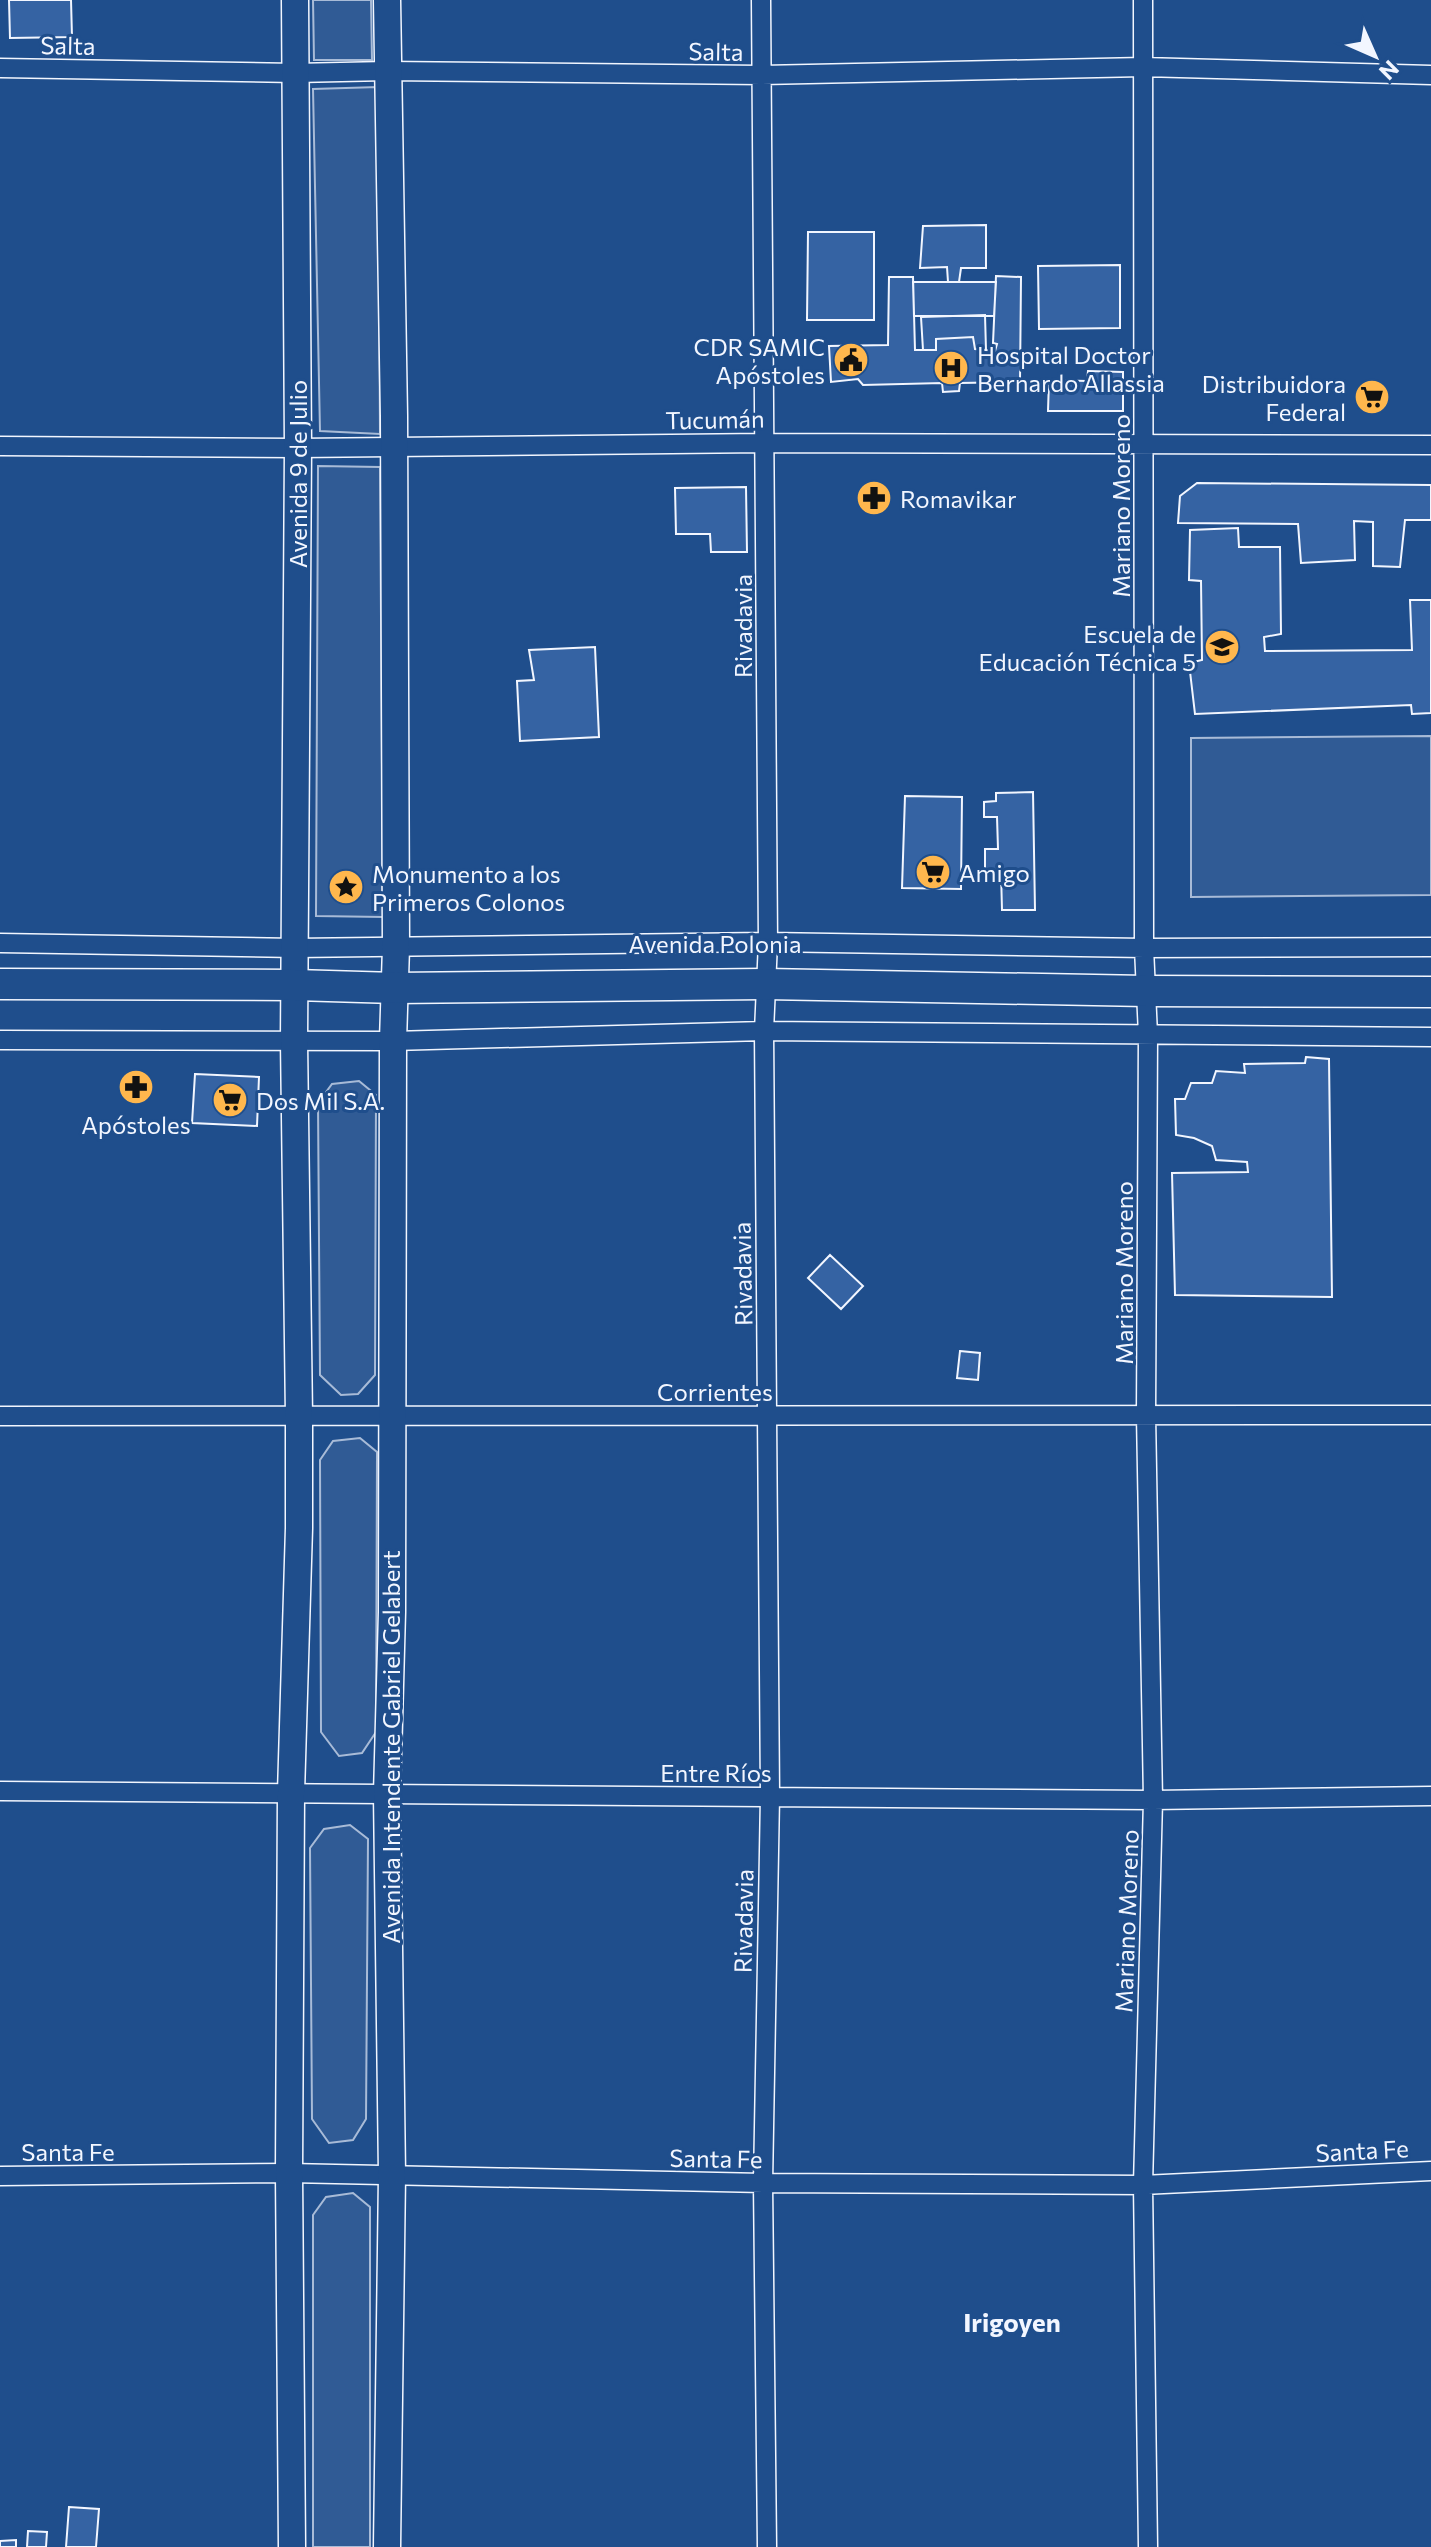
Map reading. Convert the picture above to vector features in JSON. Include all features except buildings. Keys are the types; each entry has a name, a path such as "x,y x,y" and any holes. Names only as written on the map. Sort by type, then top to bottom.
{"main road":[{"name":"Avenida 9 de Julio","path":"295,0 298,448 295,948"},
{"path":"387,0 394,416 396,947"},
{"name":"Avenida Intendente Gabriel Gelabert","path":"387,2547 392,2175 387,1794 392,1612 393,1041 396,947"},
{"path":"292,2547 289,2173 291,1793 299,1528 295,948"},
{"name":"Avenida Polonia","path":"0,984 395,988 766,984 1146,991 1431,992"}],"street":[{"name":"Rivadavia","path":"761,0 768,942 764,1031 770,1796 763,2183 767,2547"},
{"name":"Mariano Moreno","path":"1143,0 1144,948 1148,1035 1146,1415 1153,1800 1143,2185 1148,2547"},
{"name":"Salta","path":"0,68 761,75 1143,67 1431,75"},
{"name":"Tucumán","path":"0,446 298,448 765,443 1431,445"},
{"name":"Avenida Polonia","path":"0,943 295,948 768,942 1144,948 1431,947"},
{"path":"0,1040 393,1041 764,1031 1431,1037"},
{"name":"Corrientes","path":"0,1416 1431,1415"},
{"name":"Entre Ríos","path":"0,1791 1153,1800 1431,1796"},
{"name":"Santa Fe","path":"0,2176 289,2173 763,2183 1143,2185 1431,2171"}],"shaded area":[{"path":"313,0 371,0 372,60 314,60"},
{"path":"378,87 380,434 320,431 313,89"},
{"path":"318,466 380,467 383,917 316,916"},
{"path":"1431,736 1431,895 1191,897 1191,738"},
{"path":"359,1081 376,1095 375,1375 358,1394 341,1395 320,1375 318,1103 332,1084"},
{"path":"360,1438 377,1452 376,1732 362,1753 339,1756 321,1732 320,1460 333,1441"},
{"path":"350,1825 368,1839 366,2119 353,2140 329,2143 312,2119 310,1848 324,1829"},
{"path":"353,2193 370,2207 370,2547 313,2547 313,2215 326,2197"}],"place":[{"name":"CDR SAMIC Apóstoles","path":"851,360"},
{"name":"Hospital Doctor Bernardo Allassia","path":"951,368"},
{"name":"Distribuidora Federal","path":"1372,397"},
{"name":"Romavikar","path":"874,498"},
{"name":"Escuela de Educación Técnica 5","path":"1222,647"},
{"name":"Amigo","path":"933,872"},
{"name":"Monumento a los Primeros Colonos","path":"346,887"},
{"name":"Apóstoles","path":"136,1087"},
{"name":"Dos Mil S.A.","path":"230,1100"}],"district":[{"name":"Irigoyen","path":"1012,2321"}]}
